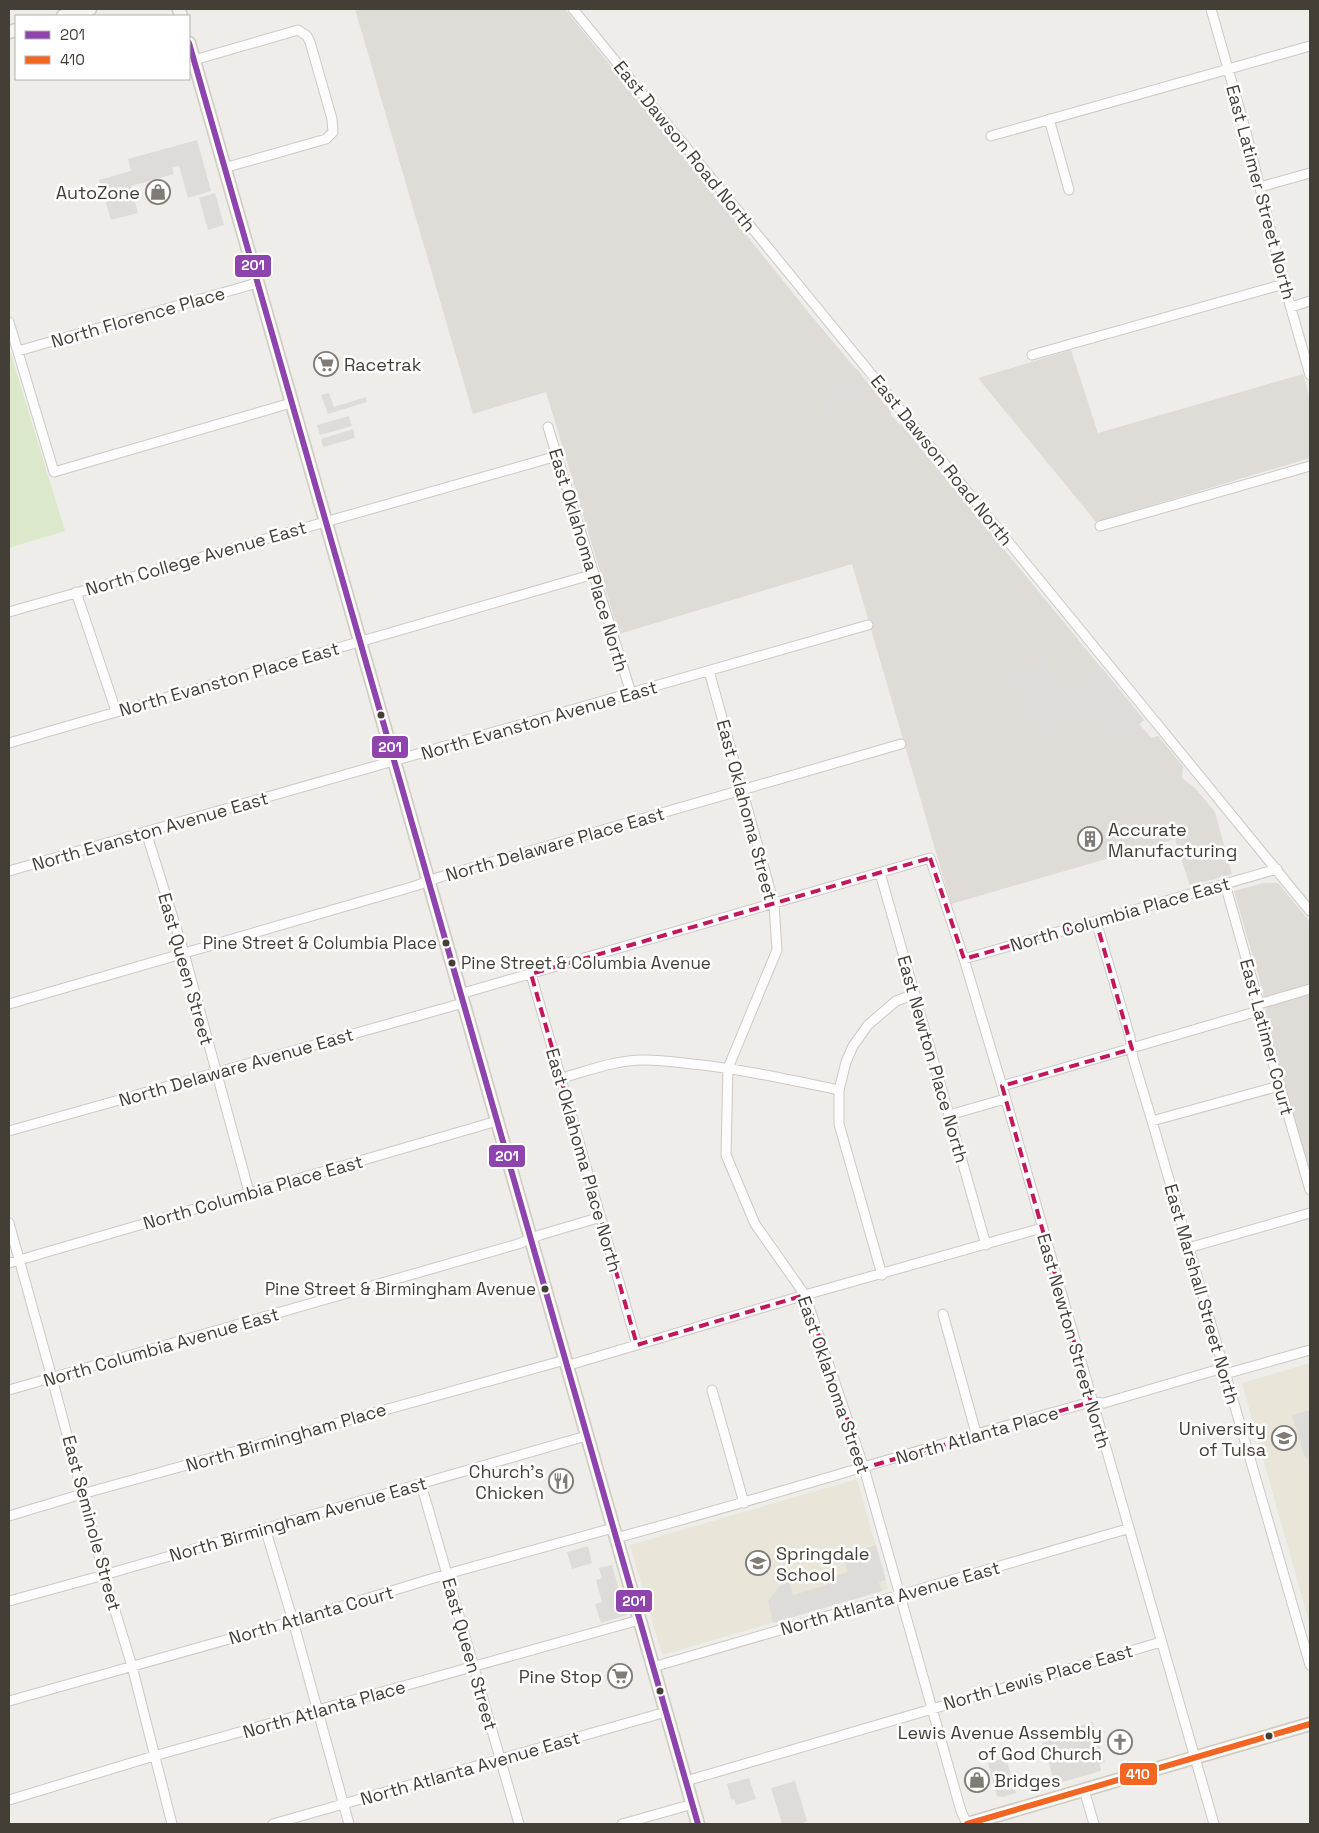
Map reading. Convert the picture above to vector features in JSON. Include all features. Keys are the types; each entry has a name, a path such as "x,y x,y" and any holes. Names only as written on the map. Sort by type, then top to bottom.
{"main road":[{"path":"67,15 90,9"},
{"path":"190,46 427,882 698,1824"},
{"path":"967,1824 1310,1724"}],"street":[{"name":"East Dawson Road North","path":"572,9 1310,911"},
{"name":"East Latimer Street North","path":"1211,9 1310,375"},
{"path":"194,60 293,31 303,32 310,42 332,119 333,132 330,136 320,141 224,168"},
{"path":"991,136 1310,46"},
{"path":"1049,119 1069,190"},
{"path":"1260,187 1310,172"},
{"name":"North Florence Place","path":"18,351 257,283"},
{"path":"1032,354 1284,284"},
{"path":"1291,307 1310,301"},
{"path":"9,322 54,472 291,403"},
{"name":"East Oklahoma Place North","path":"548,427 631,693"},
{"name":"North College Avenue East","path":"9,612 557,456"},
{"path":"1100,526 1310,466"},
{"name":"North Evanston Place East","path":"9,743 594,574"},
{"path":"76,592 116,711"},
{"name":"North Evanston Avenue East","path":"9,871 868,625"},
{"name":"East Oklahoma Street","path":"709,671 774,904 776,950 728,1068 726,1155 755,1224 805,1295 864,1468 967,1824"},
{"name":"North Delaware Place East","path":"9,1004 901,744"},
{"name":"East Queen Street","path":"146,832 184,953 249,1192"},
{"name":"North Delaware Avenue East","path":"9,1131 215,1072 461,998 532,974 930,858"},
{"name":"East Newton Street North","path":"930,858 964,959 1002,1086 1091,1402 1214,1824"},
{"name":"North Columbia Place East","path":"964,959 1277,869"},
{"name":"East Newton Place North","path":"880,873 986,1244"},
{"name":"East Latimer Court","path":"1225,884 1279,1086 1310,1190"},
{"name":"East Marshall Street North","path":"1096,921 1188,1248 1310,1665"},
{"name":"East Oklahoma Place North","path":"532,974 637,1345"},
{"path":"1002,1086 1132,1048 1310,989"},
{"path":"882,1275 839,1124 839,1090 846,1062 853,1046 868,1025 896,1001 914,994"},
{"path":"561,1078 608,1065 642,1060 728,1068 839,1090"},
{"path":"1152,1122 1279,1086"},
{"path":"949,1115 1005,1099"},
{"name":"North Columbia Place East","path":"9,1263 249,1192 497,1122"},
{"path":"1188,1248 1310,1213"},
{"name":"North Columbia Avenue East","path":"9,1390 518,1244 601,1217"},
{"name":"East Seminole Street","path":"9,1223 104,1575 132,1666 172,1824"},
{"name":"North Birmingham Place","path":"9,1516 82,1494 637,1345 1042,1228"},
{"path":"943,1314 976,1433"},
{"name":"North Atlanta Place","path":"614,1533 744,1503 976,1433 1091,1402 1104,1404 1310,1350"},
{"path":"712,1390 744,1503"},
{"name":"North Birmingham Avenue East","path":"9,1601 586,1436"},
{"name":"East Queen Street","path":"421,1484 519,1824"},
{"path":"264,1528 293,1621 349,1824"},
{"name":"North Atlanta Avenue East","path":"653,1667 1128,1529"},
{"name":"North Atlanta Court","path":"9,1701 293,1621 448,1574 614,1533"},
{"name":"North Atlanta Place","path":"9,1800 154,1756 639,1620"},
{"name":"North Lewis Place East","path":"686,1781 1161,1642"},
{"name":"North Atlanta Avenue East","path":"273,1824 666,1712"},
{"path":"1084,1790 1094,1824"},
{"path":"622,1824 693,1804"}],"highlighted area":[{"path":"930,858 964,959 1096,921 1132,1049 1002,1086 1091,1402 864,1468 805,1295 637,1345 531,974"}],"shaded area":[{"path":"355,9 565,9 809,313 891,411 891,415 901,424 1144,720 1139,724 1151,738 1158,736 1183,766 1182,778 1195,788 1215,812 1232,874 1190,886 1175,839 951,904 852,564 619,634 546,392 473,414"},
{"path":"197,140 211,191 188,198 179,166 172,167 174,174 131,186 138,213 111,220 99,180 131,171 128,159"},
{"path":"215,193 224,225 208,230 199,198"},
{"path":"1071,350 1098,433 1303,374 1310,398 1310,458 1096,522 978,378"},
{"path":"857,369 872,388 833,420 820,400"},
{"path":"329,393 334,407 366,397 367,402 328,414 321,395"},
{"path":"349,416 352,426 320,435 317,425"},
{"path":"353,429 355,438 323,447 321,439"},
{"path":"1039,654 1071,694 1102,668 1144,720 1139,724 1147,733 1132,738 1108,737 1078,717 1046,743 1002,685"},
{"path":"1263,883 1278,883 1310,922 1310,1174 1263,1012 1266,1010 1263,992 1234,891"},
{"name":"University of Tulsa","path":"1310,1363 1310,1626 1242,1383"},
{"path":"1310,1410 1310,1462 1304,1455 1292,1415"},
{"name":"Springdale School","path":"857,1479 888,1589 662,1655 630,1545"},
{"path":"876,1545 886,1580 879,1582 882,1591 773,1623 768,1601 780,1586 789,1582 793,1595 827,1585 826,1579 848,1572 843,1555"},
{"path":"588,1546 592,1563 572,1569 567,1552"},
{"path":"612,1565 627,1615 601,1623 595,1604 602,1602 596,1580 602,1578 599,1568"},
{"path":"1093,1722 1105,1762 1100,1764 1101,1771 1055,1784 1041,1737"},
{"path":"1006,1758 1016,1793 1002,1797 997,1796 988,1763"},
{"path":"749,1778 756,1799 736,1805 734,1799 731,1800 727,1784"},
{"path":"795,1781 807,1821 799,1824 782,1824 771,1788"}],"green space":[{"path":"9,348 65,531 9,548"}],"transit line":[{"name":"201","path":"190,46 698,1824"},
{"name":"410","path":"967,1824 1310,1724"}],"place":[{"name":"AutoZone","path":"158,192"},
{"name":"Racetrak","path":"326,364"},
{"name":"Accurate Manufacturing","path":"1090,839"},
{"name":"Pine Street & Columbia Place","path":"446,943"},
{"name":"Pine Street & Columbia Avenue","path":"452,963"},
{"name":"Pine Street & Birmingham Avenue","path":"545,1289"},
{"name":"University of Tulsa","path":"1284,1438"},
{"name":"Church's Chicken","path":"561,1481"},
{"name":"Springdale School","path":"758,1563"},
{"name":"Pine Stop","path":"620,1676"},
{"name":"Lewis Avenue Assembly of God Church","path":"1120,1742"},
{"name":"Bridges","path":"977,1780"}]}
